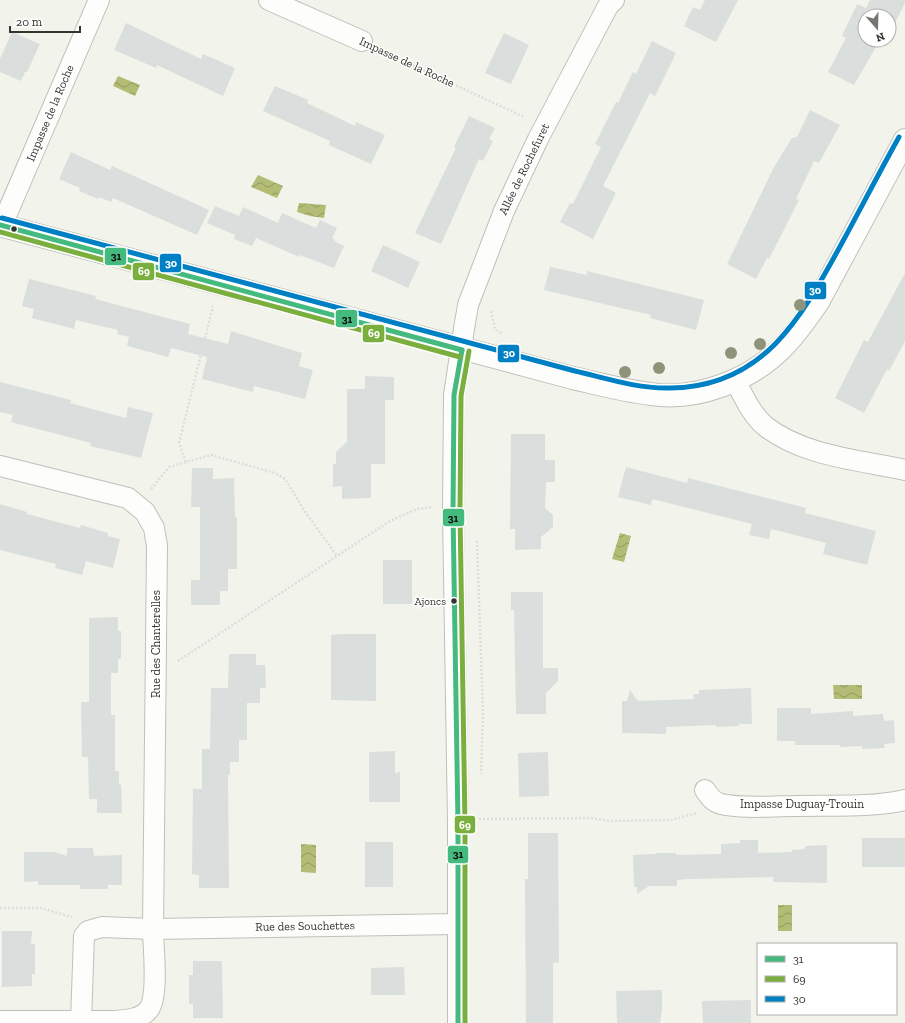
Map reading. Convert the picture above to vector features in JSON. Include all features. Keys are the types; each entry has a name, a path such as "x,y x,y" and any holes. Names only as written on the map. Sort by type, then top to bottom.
{"street":[{"name":"Impasse de la Roche","path":"1,225 99,0"},
{"name":"Impasse de la Roche","path":"269,0 362,41"},
{"name":"Allée de Rochefuret","path":"458,1023 458,824 453,488 454,395 468,305 504,210 545,126 608,6 614,0"},
{"path":"1,225 462,350 499,358 573,378 652,394 675,396 698,393 735,380 760,366 782,348 803,324 818,302 905,140"},
{"path":"735,380 750,408 764,425 780,435 814,451 905,470"},
{"name":"Rue des Chanterelles","path":"1,465 128,498 144,512 154,528 157,546 153,928"},
{"path":"705,790 712,799 719,804"},
{"name":"Impasse Duguay-Trouin","path":"719,804 752,806 848,805 894,803 905,800"},
{"name":"Rue des Souchettes","path":"88,931 102,927 153,928 458,924"},
{"path":"0,1021 115,1021 134,1019 143,1015 150,1008 155,979 153,928"},
{"path":"81,1021 84,936 88,931"}],"path":[{"name":"Impasse de la Roche","path":"362,41 545,126"},
{"path":"186,462 179,443 219,284"},
{"path":"137,506 169,467 211,455 257,467 275,473 285,479 304,510 337,556"},
{"path":"156,676 390,521 417,508 438,507 439,488 453,488"},
{"path":"458,824 480,819 589,818 610,821 671,820 686,817 719,804"},
{"path":"0,908 41,908 76,918 88,931"}],"water":[{"path":"118,76 140,85 135,96 113,86"},
{"path":"258,175 283,186 277,198 251,187"},
{"path":"299,203 326,205 324,218 297,212"},
{"path":"620,533 631,536 624,562 612,559"},
{"path":"833,685 862,685 862,699 834,699"},
{"path":"301,844 316,845 316,873 301,872"},
{"path":"778,905 792,905 792,931 778,931"}],"building":[{"path":"705,0 738,0 716,42 684,26 693,7 700,10"},
{"path":"870,0 905,0 897,19 897,8 866,8"},
{"path":"857,4 866,8 857,8 857,48 875,48 854,85 828,72 846,38 842,36"},
{"path":"126,23 201,59 203,54 235,68 223,96 157,65 156,68 114,50"},
{"path":"12,32 40,44 27,72 25,72 21,81 0,72 0,59"},
{"path":"504,33 529,45 511,84 485,73"},
{"path":"652,41 676,53 655,96 650,93 603,186 616,193 593,239 560,222 570,203 573,204 601,147 595,144 616,102 618,103 633,72 636,74"},
{"path":"275,86 308,100 307,103 355,126 356,122 385,135 371,164 329,145 330,141 263,111"},
{"path":"810,110 840,125 819,163 814,161 796,199 799,200 769,259 767,258 756,279 727,264 774,167 792,138 797,137"},
{"path":"469,116 495,128 489,139 493,141 483,161 479,159 441,244 415,233 456,148 454,147"},
{"path":"71,152 110,170 112,166 209,210 197,235 113,198 111,202 99,197 98,199 79,191 80,188 59,179"},
{"path":"215,206 239,216 243,207 278,223 282,213 316,228 320,220 337,228 332,238 335,240 334,241 344,246 334,268 300,255 299,257 256,238 252,246 234,239 235,235 207,223"},
{"path":"383,245 420,262 408,288 371,271"},
{"path":"550,267 587,275 587,271 704,300 696,330 650,318 651,315 544,290"},
{"path":"905,273 905,341 889,371 887,369 864,413 835,398 864,340 868,342"},
{"path":"29,279 96,296 95,299 190,324 188,334 228,344 231,331 302,353 299,366 313,370 305,399 254,386 253,392 202,379 207,357 171,348 168,357 127,346 129,337 117,334 118,330 76,320 74,329 32,318 34,309 22,306"},
{"path":"365,376 394,377 394,400 385,400 385,464 371,464 371,498 342,499 342,486 333,487 333,464 336,464 336,452 347,442 347,389 365,389"},
{"path":"0,382 71,400 70,403 126,418 128,407 153,413 141,458 90,446 91,443 11,422 13,415 0,412"},
{"path":"511,434 545,434 545,460 555,460 555,482 546,482 545,508 553,515 553,527 541,537 541,549 515,550 515,529 510,529"},
{"path":"626,467 687,483 688,478 806,508 805,513 876,531 867,565 823,554 826,543 771,529 769,539 749,535 752,524 652,499 651,505 618,497"},
{"path":"192,468 213,468 213,479 234,478 235,517 237,517 237,569 228,569 228,591 220,591 220,605 191,605 191,580 200,580 200,507 191,507"},
{"path":"0,504 27,512 27,514 80,528 81,525 108,533 108,536 120,539 113,568 86,561 82,575 55,568 56,564 0,550"},
{"path":"383,560 412,560 412,604 383,604"},
{"path":"511,592 543,592 543,668 558,668 558,681 546,693 546,714 516,714 514,610 511,610"},
{"path":"118,617 118,631 121,631 121,659 118,659 118,673 111,673 111,715 115,715 115,771 119,771 122,813 97,813 97,799 89,799 88,757 82,757 81,702 89,702 89,618"},
{"path":"376,634 376,701 331,700 331,635"},
{"path":"229,654 256,654 256,665 265,665 266,688 260,688 260,703 247,703 247,740 239,740 239,762 230,762 230,775 228,775 229,888 199,888 199,875 192,874 193,789 202,789 202,749 210,749 211,688 228,688"},
{"path":"751,688 752,724 716,727 716,725 666,727 666,734 622,733 622,701 627,701 630,690 638,701 694,699 693,694 699,694 699,690"},
{"path":"777,708 811,708 811,714 853,711 853,716 883,714 884,721 894,720 895,743 884,744 885,748 862,749 862,746 840,747 840,745 795,745 795,741 777,741"},
{"path":"395,751 395,773 400,772 400,802 369,802 369,752"},
{"path":"548,752 549,796 519,797 518,753"},
{"path":"528,833 558,833 559,962 553,963 553,1023 526,1023 525,879 528,879"},
{"path":"862,838 905,838 905,867 862,867"},
{"path":"740,840 758,840 758,853 792,852 792,850 805,849 805,846 827,845 827,883 773,882 773,877 689,879 677,880 677,886 649,886 637,894 637,887 634,887 633,855 656,853 676,853 676,855 721,854 721,844 740,843"},
{"path":"365,842 393,842 393,887 365,887"},
{"path":"67,848 93,848 94,856 122,855 122,885 108,885 108,889 80,889 80,885 38,885 38,881 24,882 24,852 55,852 67,856"},
{"path":"2,931 32,931 31,944 35,944 35,974 32,974 32,986 2,987"},
{"path":"193,961 222,961 223,1018 193,1018 193,1004 189,1004 189,975 193,975"},
{"path":"404,967 405,995 371,995 371,968"},
{"path":"662,990 660,1023 617,1023 616,991"},
{"path":"751,1000 751,1023 703,1023 702,1001"}],"transit line":[{"name":"30","path":"2,218 610,380 646,387 670,388 703,384 732,375 756,360 778,342 813,295 899,137"},
{"name":"31","path":"0,225 462,350"},
{"name":"69","path":"0,232 460,357"},
{"name":"31","path":"458,1023 458,824 453,512 454,395 462,350"},
{"name":"69","path":"465,1023 465,824 460,512 461,396 469,351"}],"place":[{"name":"Ajoncs","path":"454,601"}]}
